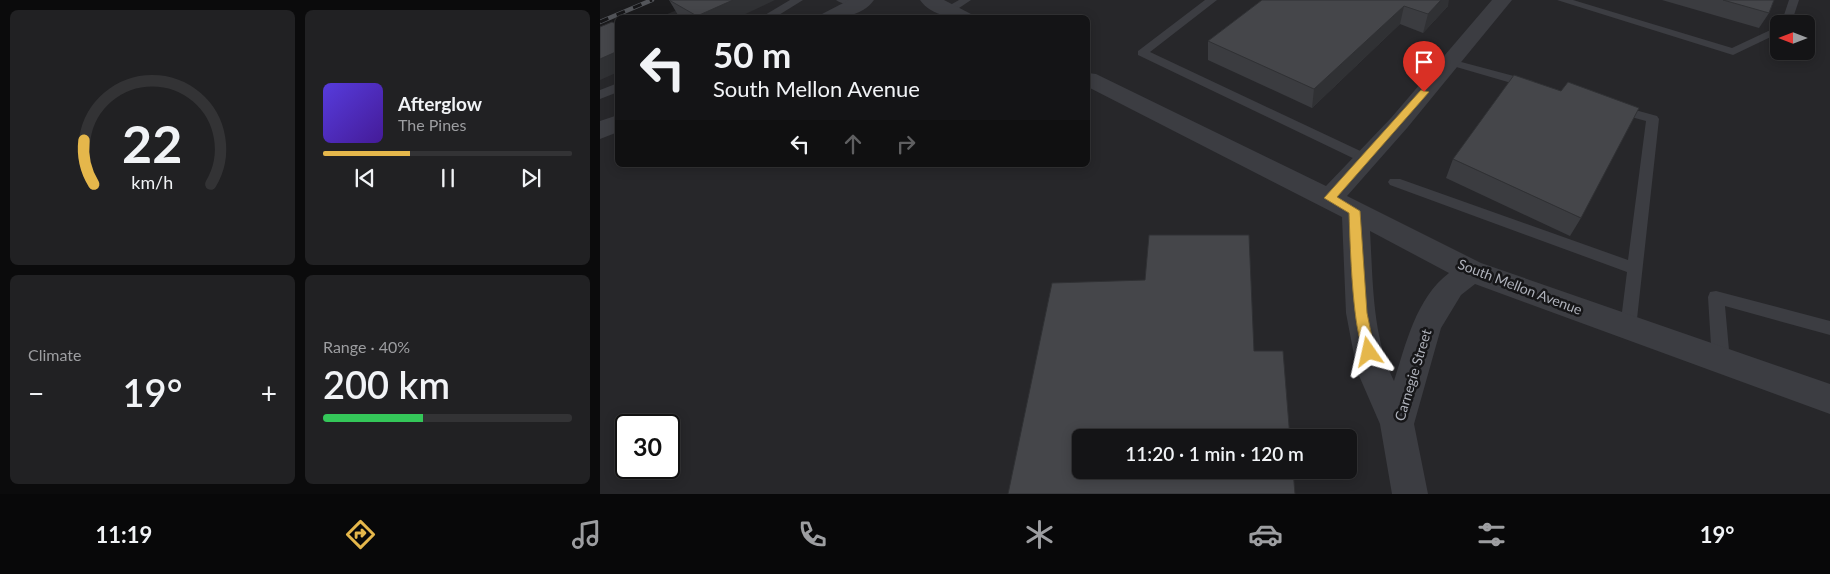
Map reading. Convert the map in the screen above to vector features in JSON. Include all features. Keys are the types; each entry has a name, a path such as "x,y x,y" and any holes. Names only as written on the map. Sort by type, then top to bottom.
{"street":[{"path":"930,0 957,14"},
{"path":"1397,424 1373,371 1363,323 1355,241 1342,205 1366,159 1502,0"},
{"path":"835,15 862,1"},
{"name":"South Mellon Avenue","path":"1090,80 1471,271 1830,399"},
{"path":"600,131 615,124"},
{"name":"Carnegie Street","path":"1410,494 1397,424 1427,325 1451,287 1471,271"}],"lane":[{"path":"770,15 798,0"},
{"path":"841,0 862,1"},
{"path":"957,14 966,0"},
{"path":"1212,0 1142,53 1366,159"},
{"path":"1562,0 1733,52 1770,34"},
{"path":"1789,15 1794,0"},
{"path":"1450,62 1542,88"},
{"path":"600,95 615,88"},
{"path":"1607,106 1653,119 1628,328"},
{"path":"1395,182 1635,269"},
{"path":"1721,361 1716,297 1830,328"}],"shaded area":[{"path":"701,0 1830,0 1830,494 600,494 600,44 615,37 615,167 1090,167 1090,15 665,15"}],"building":[{"path":"669,0 733,0 699,15 695,15"},
{"path":"1262,0 1441,0 1428,14 1404,6 1314,89 1208,41"},
{"path":"1723,0 1774,0 1769,13"},
{"path":"612,22 615,24 615,52 600,59 600,27"},
{"path":"1514,75 1561,91 1568,82 1639,108 1581,218 1453,159"},
{"path":"1149,235 1249,235 1254,351 1283,351 1289,429 1072,429 1072,479 1294,479 1295,494 1008,494 1052,283 1145,280"}],"railway":[{"path":"617,15 652,0"},
{"path":"600,22 615,16"}],"route":[{"path":"1369,352 1361,313 1355,241 1355,211 1330,198 1399,123 1424,92"}]}
